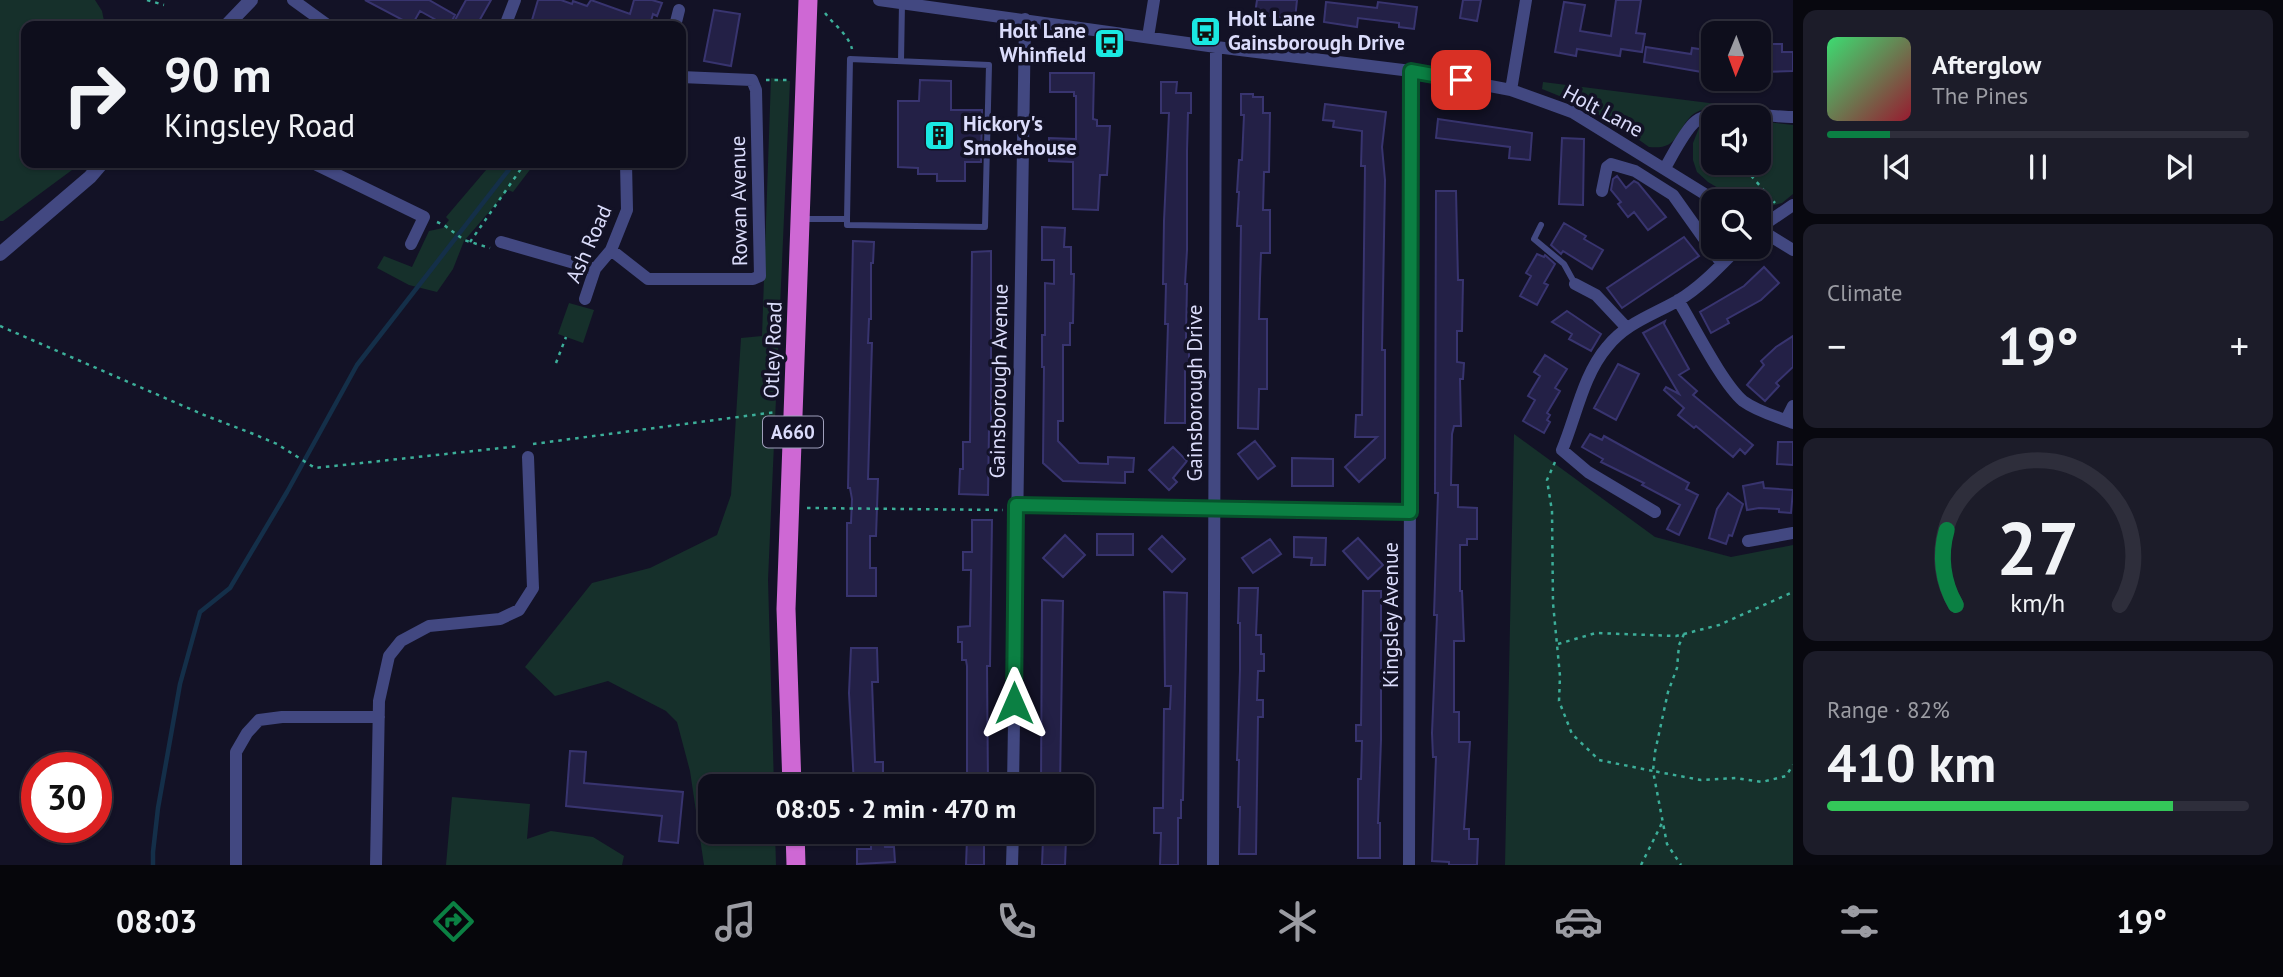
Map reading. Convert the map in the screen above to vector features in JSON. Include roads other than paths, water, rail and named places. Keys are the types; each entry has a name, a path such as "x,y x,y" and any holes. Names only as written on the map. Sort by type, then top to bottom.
{"highway":[{"name":"Otley Road","path":"792,774 786,609 789,507 804,79 816,5"},
{"path":"795,844 796,865"}],"street":[{"path":"231,21 251,0"},
{"path":"293,0 322,21"},
{"path":"507,21 515,0"},
{"name":"Holt Lane","path":"879,0 1411,71 1511,90 1572,112 1701,191"},
{"path":"1147,37 1154,0"},
{"path":"1511,90 1526,0"},
{"path":"676,21 679,10"},
{"name":"Gainsborough Avenue","path":"1013,774 1025,19"},
{"name":"Gainsborough Drive","path":"1213,865 1216,47"},
{"name":"Kingsley Avenue","path":"1409,865 1411,71"},
{"name":"Rowan Avenue","path":"611,250 648,279 753,279 760,276 756,90 752,80 686,76"},
{"path":"1665,168 1693,124 1703,117 1718,113 1793,117"},
{"path":"1602,191 1607,167 1611,164 1635,171 1673,195 1722,264"},
{"path":"0,254 98,168"},
{"path":"328,168 424,217 411,244"},
{"name":"Ash Road","path":"585,299 595,269 611,250 627,210 626,168"},
{"path":"1771,220 1788,208"},
{"path":"1771,236 1793,250"},
{"path":"501,242 595,269"},
{"path":"1655,512 1588,472 1562,450 1595,363 1606,347 1626,327 1678,300 1698,286 1727,259"},
{"path":"1575,284 1596,295 1626,327"},
{"path":"1678,300 1731,387 1743,401 1759,411 1789,421 1793,406"},
{"path":"376,865 379,717 382,679 389,656 401,641 429,626 499,619 519,610 533,588 528,457"},
{"path":"1016,507 1410,512"},
{"path":"1748,541 1793,533"},
{"path":"236,865 236,752 258,720 282,717 379,717"},
{"path":"1012,865 1013,844"}],"lane":[{"path":"901,61 902,3"},
{"path":"850,59 901,61 989,65 985,227 847,225 850,59"},
{"path":"800,219 847,219"},
{"path":"1541,225 1534,239 1564,264 1575,284"}],"waterway":[{"path":"153,865 158,808 180,684 200,612 230,588 357,365 510,168"}],"place":[{"name":"Holt Lane Gainsborough Drive","path":"1205,31"},
{"name":"Holt Lane Whinfield","path":"1109,43"},
{"name":"Hickory's Smokehouse","path":"940,136"}]}
